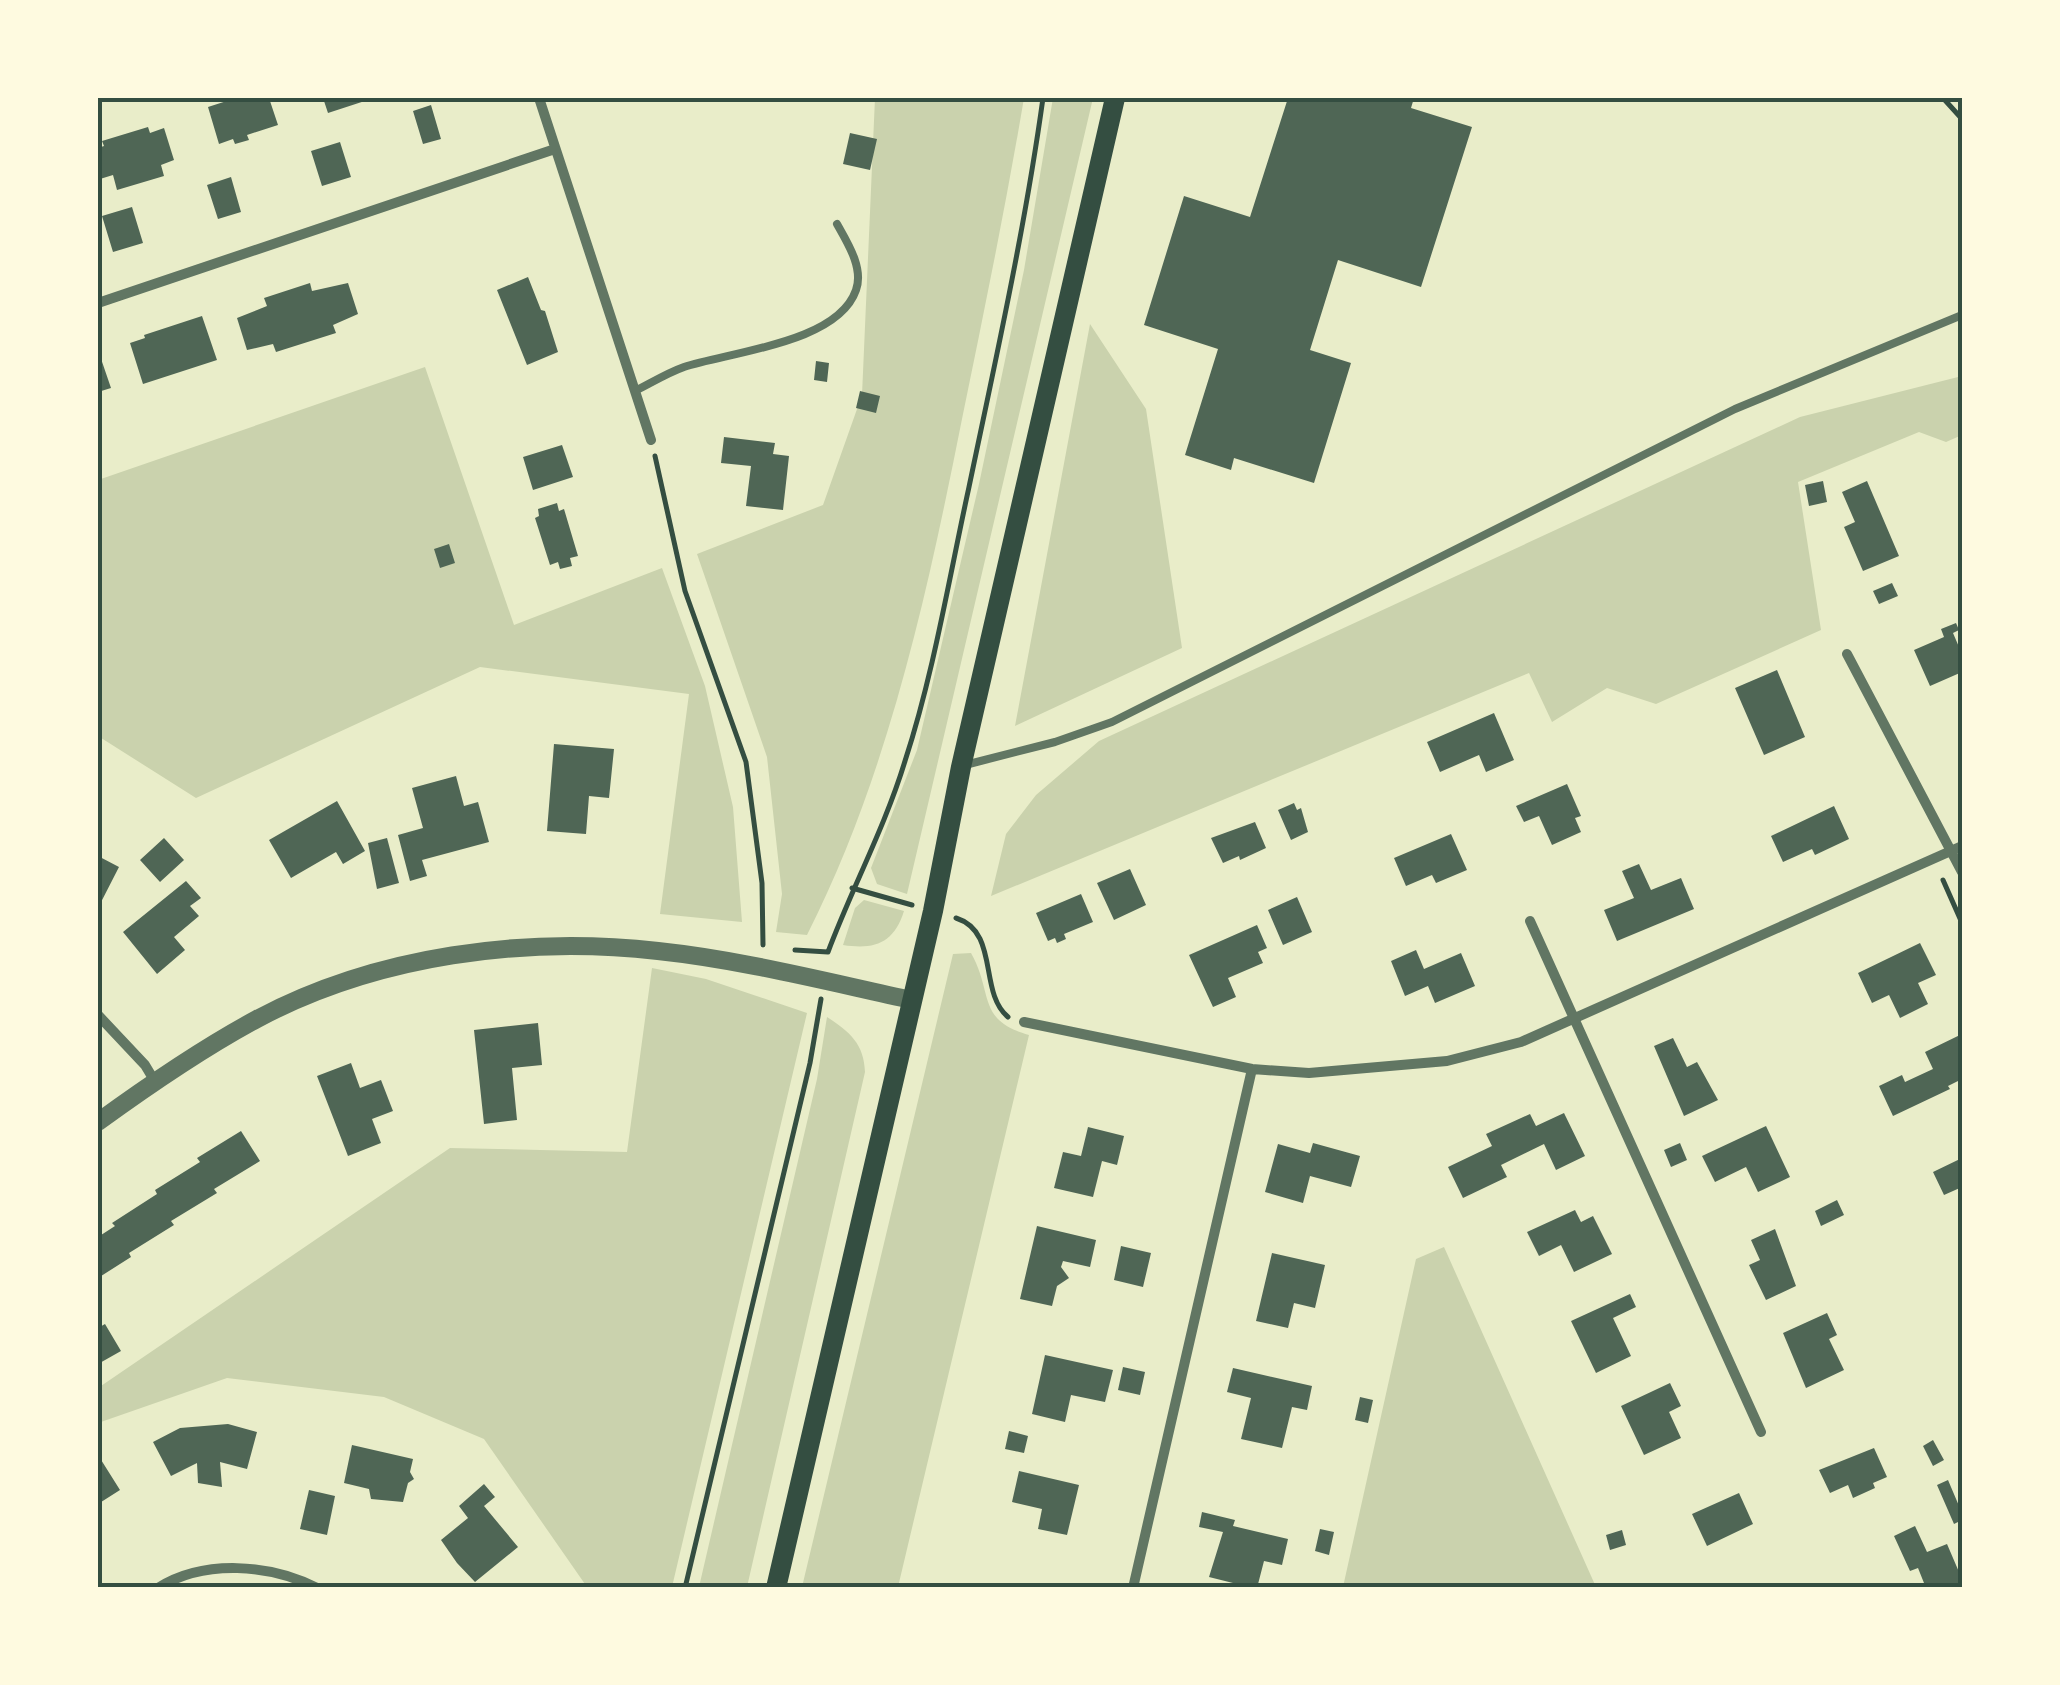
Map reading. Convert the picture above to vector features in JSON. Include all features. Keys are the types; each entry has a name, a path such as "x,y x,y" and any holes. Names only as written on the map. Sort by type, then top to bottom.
{"main road":[{"path":"776,1588 1115,98"}],"street":[{"path":"539,98 651,440"},
{"path":"98,304 555,150"},
{"path":"1846,654 1958,848 1962,872"},
{"path":"1024,1022 1252,1069 1309,1072 1447,1061 1521,1042 1958,848"},
{"path":"1530,921 1761,1432"},
{"path":"98,1122 154,1080 258,1019 318,992 411,963 456,954 596,946 658,951 762,967 912,1000"},
{"path":"98,1015 154,1080"},
{"path":"1134,1588 1252,1069"},
{"path":"158,1588 194,1573 232,1568 298,1578 317,1588"}],"lane":[{"path":"635,391 686,366 780,343 820,326 844,310 858,288 854,256 837,224"},
{"path":"961,766 1112,722 1734,409 1962,315"}],"path":[{"path":"651,440 685,590 746,762 762,884 763,948 828,952 895,792 937,641 1009,289 1043,98"},
{"path":"1943,98 1962,119"},
{"path":"1933,859 1962,923"},
{"path":"852,888 904,902"},
{"path":"964,920 984,944 998,1006 1005,1016 1024,1022"},
{"path":"685,1588 810,1064 818,1012"}],"green space":[{"path":"875,98 1024,98 949,485 902,683 860,812 807,935 776,932 782,894 767,757 697,554 823,505 862,395"},
{"path":"1053,98 1093,98 907,894 877,884 871,868 917,750 1024,270"},
{"path":"1090,324 1146,409 1182,648 1015,726"},
{"path":"425,367 514,625 662,568 705,686 733,807 742,922 660,914 689,694 480,667 196,798 98,736 98,480"},
{"path":"1962,376 1962,435 1946,442 1919,432 1798,482 1821,630 1656,704 1607,688 1552,722 1529,673 991,896 1006,834 1036,795 1099,741 1800,417"},
{"path":"864,900 904,911 900,922 882,942 843,945 855,908"},
{"path":"971,953 993,1013 1012,1029 1029,1035 898,1587 802,1587 953,954"},
{"path":"652,968 706,979 807,1013 672,1587 587,1587 484,1439 384,1397 227,1378 98,1423 98,1388 450,1148 627,1152"},
{"path":"827,1017 854,1040 862,1054 865,1072 747,1587 699,1587 817,1079"},
{"path":"1444,1247 1596,1587 1343,1587 1416,1259"}],"building":[{"path":"236,98 269,98 278,125 247,135 249,140 235,144 233,139 219,144 208,107"},
{"path":"323,98 374,98 328,113"},
{"path":"1288,98 1414,98 1411,108 1472,127 1421,287 1338,260 1310,350 1351,363 1314,483 1234,458 1231,470 1185,455 1218,349 1144,325 1184,196 1250,217"},
{"path":"431,105 441,139 423,144 413,111"},
{"path":"148,127 150,133 164,128 174,160 161,165 164,176 117,190 113,175 100,179 98,148 104,146 102,141"},
{"path":"850,133 877,139 870,170 843,164"},
{"path":"340,142 351,177 322,186 311,151"},
{"path":"231,177 241,212 218,219 207,185"},
{"path":"132,207 143,243 113,252 102,216"},
{"path":"528,277 541,310 545,311 558,352 527,365 497,290"},
{"path":"310,283 312,291 348,283 358,314 333,325 336,333 276,352 273,344 247,350 237,318 267,306 264,298"},
{"path":"202,316 217,360 143,384 130,343"},
{"path":"98,350 111,388 98,392"},
{"path":"816,361 829,363 827,382 814,380"},
{"path":"860,391 880,396 876,413 856,408"},
{"path":"724,437 775,443 773,454 789,456 783,510 746,506 751,466 721,463"},
{"path":"562,445 573,477 533,490 523,457"},
{"path":"1823,481 1827,502 1809,506 1805,485"},
{"path":"1867,481 1899,556 1863,571 1844,527 1855,522 1842,492"},
{"path":"557,503 559,511 564,509 578,556 570,558 572,566 560,569 558,562 550,565 535,518 539,516 538,509"},
{"path":"449,544 455,563 440,568 434,549"},
{"path":"1892,583 1898,596 1879,604 1873,591"},
{"path":"1956,623 1959,630 1953,633 1962,654 1962,672 1930,686 1914,650 1944,637 1941,629"},
{"path":"1777,670 1805,737 1764,755 1735,688"},
{"path":"1494,713 1514,760 1486,772 1479,755 1440,772 1427,742"},
{"path":"554,744 614,749 609,798 589,796 586,834 547,831"},
{"path":"456,776 464,806 478,802 489,842 422,860 427,876 410,881 398,835 423,828 412,788"},
{"path":"1567,784 1581,816 1575,818 1581,832 1552,845 1539,816 1524,822 1516,806"},
{"path":"337,801 365,851 343,864 336,852 291,878 269,840"},
{"path":"1294,803 1297,810 1301,808 1308,832 1291,840 1278,810"},
{"path":"1834,806 1849,839 1815,855 1812,849 1783,862 1771,836"},
{"path":"1255,822 1266,848 1223,863 1211,838"},
{"path":"1451,834 1467,870 1436,883 1432,875 1406,886 1394,858"},
{"path":"164,838 184,860 160,882 140,860"},
{"path":"387,838 399,883 377,889 368,843"},
{"path":"98,856 119,867 98,908"},
{"path":"1639,864 1651,890 1681,878 1694,909 1617,941 1604,910 1634,898 1622,871"},
{"path":"1130,869 1146,905 1114,920 1097,883"},
{"path":"186,881 201,898 190,906 199,916 174,937 185,950 157,974 123,932"},
{"path":"1081,894 1093,922 1064,934 1066,939 1057,943 1055,938 1048,941 1036,913"},
{"path":"1297,897 1312,932 1283,945 1268,910"},
{"path":"1257,925 1267,948 1258,952 1263,963 1228,978 1236,997 1213,1007 1189,955"},
{"path":"1920,943 1936,975 1918,983 1928,1004 1900,1018 1889,995 1872,1003 1858,973"},
{"path":"1416,950 1424,969 1461,953 1475,986 1435,1003 1428,986 1405,996 1391,961"},
{"path":"538,1023 542,1065 512,1068 517,1120 484,1124 474,1030"},
{"path":"1962,1034 1962,1079 1948,1086 1950,1089 1893,1116 1879,1086 1902,1075 1905,1082 1933,1069 1925,1052"},
{"path":"1673,1038 1687,1067 1697,1062 1718,1100 1684,1116 1654,1046"},
{"path":"351,1063 360,1088 381,1080 393,1111 372,1119 381,1143 348,1156 317,1076"},
{"path":"1564,1113 1585,1156 1556,1170 1544,1144 1501,1165 1507,1177 1463,1198 1448,1167 1492,1146 1486,1134 1530,1114 1536,1126"},
{"path":"1766,1126 1790,1177 1758,1192 1746,1167 1715,1182 1702,1156"},
{"path":"1088,1127 1124,1136 1117,1165 1102,1161 1093,1197 1054,1188 1063,1152 1081,1156"},
{"path":"241,1131 260,1161 214,1189 217,1193 171,1221 174,1225 98,1278 98,1237 115,1226 112,1223 157,1194 155,1190 200,1162 197,1158"},
{"path":"1313,1143 1360,1156 1351,1187 1310,1176 1303,1203 1265,1192 1278,1144 1310,1153"},
{"path":"1680,1143 1687,1160 1671,1167 1664,1150"},
{"path":"1962,1158 1962,1187 1944,1195 1933,1172"},
{"path":"1837,1200 1844,1215 1821,1226 1815,1211"},
{"path":"1575,1210 1581,1222 1593,1216 1612,1254 1574,1272 1561,1245 1539,1256 1527,1232"},
{"path":"1037,1226 1096,1240 1090,1267 1063,1261 1061,1267 1069,1278 1057,1286 1052,1306 1020,1299"},
{"path":"1775,1229 1796,1286 1766,1300 1749,1265 1760,1260 1751,1240"},
{"path":"1121,1246 1151,1253 1143,1287 1114,1280"},
{"path":"1272,1253 1325,1265 1315,1308 1294,1303 1288,1328 1256,1321"},
{"path":"1630,1294 1636,1307 1613,1318 1631,1356 1596,1373 1571,1321"},
{"path":"1827,1313 1837,1335 1829,1339 1844,1370 1806,1388 1783,1333"},
{"path":"105,1324 121,1351 98,1364 98,1328"},
{"path":"1045,1355 1113,1370 1105,1402 1071,1395 1065,1422 1032,1414"},
{"path":"1123,1367 1145,1372 1140,1395 1118,1390"},
{"path":"1233,1368 1312,1386 1307,1410 1292,1407 1282,1448 1241,1439 1251,1398 1227,1392"},
{"path":"1670,1383 1681,1406 1669,1412 1681,1438 1644,1455 1621,1406"},
{"path":"1360,1397 1373,1400 1368,1423 1355,1420"},
{"path":"228,1424 257,1432 247,1469 220,1462 222,1487 198,1483 197,1463 171,1476 153,1442 180,1428"},
{"path":"1009,1431 1028,1436 1024,1453 1005,1449"},
{"path":"1933,1440 1944,1460 1933,1466 1923,1446"},
{"path":"352,1445 413,1459 410,1472 414,1479 408,1483 403,1502 371,1499 369,1489 344,1483"},
{"path":"1874,1448 1887,1477 1873,1483 1875,1488 1853,1498 1848,1485 1830,1493 1819,1470"},
{"path":"98,1455 120,1490 98,1504"},
{"path":"1019,1471 1079,1485 1067,1535 1038,1529 1042,1509 1012,1502"},
{"path":"1948,1480 1962,1513 1962,1520 1954,1524 1937,1485"},
{"path":"484,1484 495,1497 484,1506 518,1547 475,1582 441,1540 468,1518 459,1506"},
{"path":"309,1490 335,1496 327,1535 300,1529"},
{"path":"1739,1493 1753,1524 1707,1546 1692,1514"},
{"path":"1202,1512 1235,1520 1233,1526 1288,1539 1282,1565 1264,1561 1257,1588 1237,1588 1237,1584 1209,1577 1223,1532 1199,1527"},
{"path":"1915,1526 1927,1552 1947,1544 1962,1588 1926,1588 1918,1568 1910,1571 1894,1536"},
{"path":"1320,1529 1334,1532 1329,1555 1315,1551"},
{"path":"1622,1530 1626,1545 1610,1550 1606,1535"}]}
